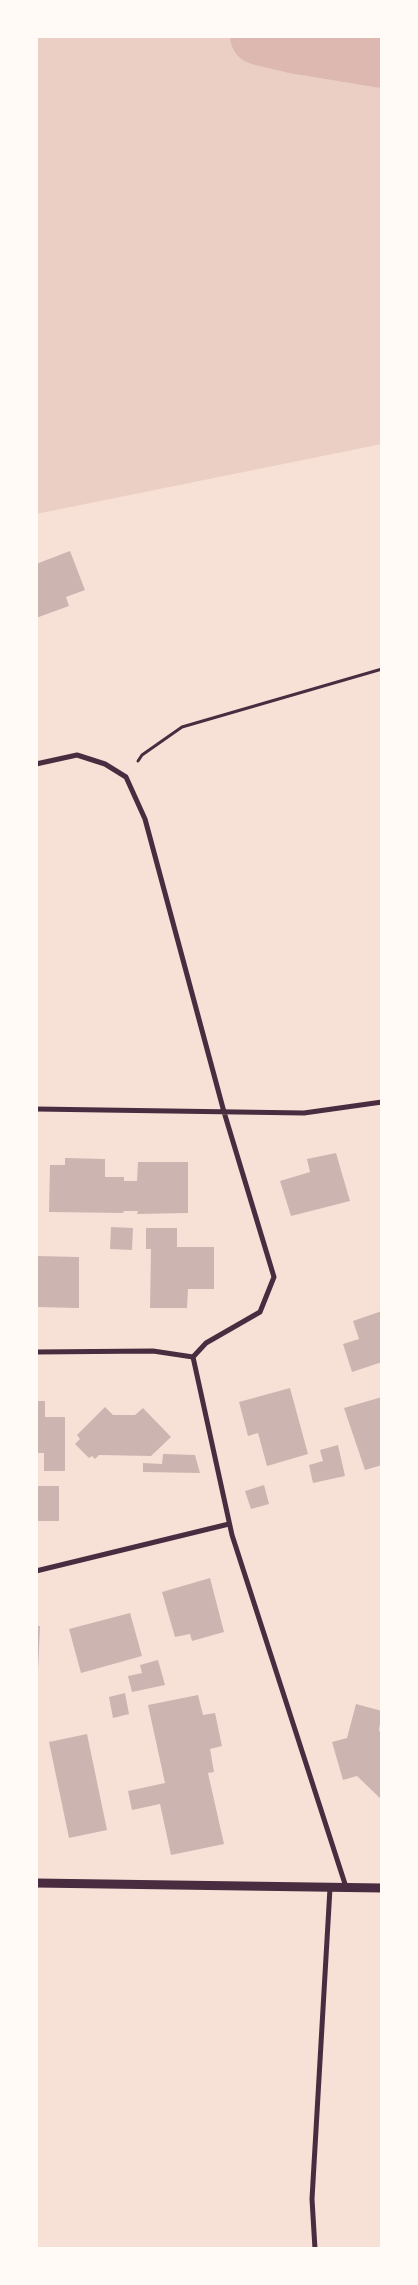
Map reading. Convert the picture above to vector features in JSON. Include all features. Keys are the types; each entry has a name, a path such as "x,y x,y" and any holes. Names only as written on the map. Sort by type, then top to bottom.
{"street":[{"path":"36,764 77,755 104,764 126,777 145,819 224,1112 274,1277 260,1312 206,1343 193,1358"},
{"path":"36,1109 304,1113 382,1102"},
{"path":"36,1352 153,1351 193,1358"},
{"path":"193,1358 229,1524 346,1887"},
{"path":"36,1571 229,1524"},
{"path":"36,1883 382,1888"},
{"path":"314,2249 312,2199 330,1888"}],"path":[{"path":"126,777 142,755 182,727 382,669"}],"shaded area":[{"path":"36,36 382,36 382,444 36,514"}],"building":[{"path":"70,551 85,590 66,597 69,606 36,618 36,564"},
{"path":"336,1153 350,1201 291,1216 280,1181 310,1172 307,1159"},
{"path":"65,1158 105,1159 105,1177 124,1177 124,1181 137,1181 138,1162 188,1162 188,1213 137,1214 138,1211 124,1211 123,1213 49,1212 50,1165 65,1165"},
{"path":"111,1227 133,1228 132,1250 110,1249"},
{"path":"146,1228 177,1228 177,1247 214,1247 214,1289 188,1289 187,1308 150,1308 151,1249 146,1249"},
{"path":"36,1256 79,1257 79,1308 36,1307"},
{"path":"382,1311 382,1362 352,1372 343,1344 359,1339 353,1321"},
{"path":"290,1388 308,1454 267,1466 258,1433 248,1436 239,1402"},
{"path":"382,1397 382,1465 365,1470 344,1408"},
{"path":"36,1401 45,1401 45,1417 65,1417 65,1471 44,1471 44,1453 36,1453"},
{"path":"105,1407 113,1415 135,1415 143,1408 171,1437 151,1456 99,1455 95,1459 92,1456 89,1458 75,1444 80,1439 77,1435"},
{"path":"338,1445 345,1476 313,1483 309,1465 323,1461 320,1450"},
{"path":"163,1454 195,1455 200,1473 143,1472 143,1463 162,1464"},
{"path":"264,1485 269,1504 251,1509 245,1491"},
{"path":"36,1486 59,1486 59,1521 36,1521"},
{"path":"210,1578 224,1632 192,1641 190,1634 175,1637 162,1592"},
{"path":"130,1613 142,1656 81,1673 69,1629"},
{"path":"36,1626 40,1626 38,1672 36,1672"},
{"path":"158,1660 165,1685 132,1692 128,1676 142,1673 140,1665"},
{"path":"125,1693 129,1714 113,1718 109,1697"},
{"path":"198,1695 203,1715 215,1713 222,1746 210,1749 214,1772 208,1773 224,1844 171,1855 160,1804 132,1810 128,1791 165,1783 148,1705"},
{"path":"356,1704 382,1711 379,1730 382,1737 382,1800 357,1776 343,1780 332,1742 347,1738"},
{"path":"87,1734 107,1830 69,1838 49,1742"}],"waterway":[{"path":"259,36 297,45 382,59"}]}
